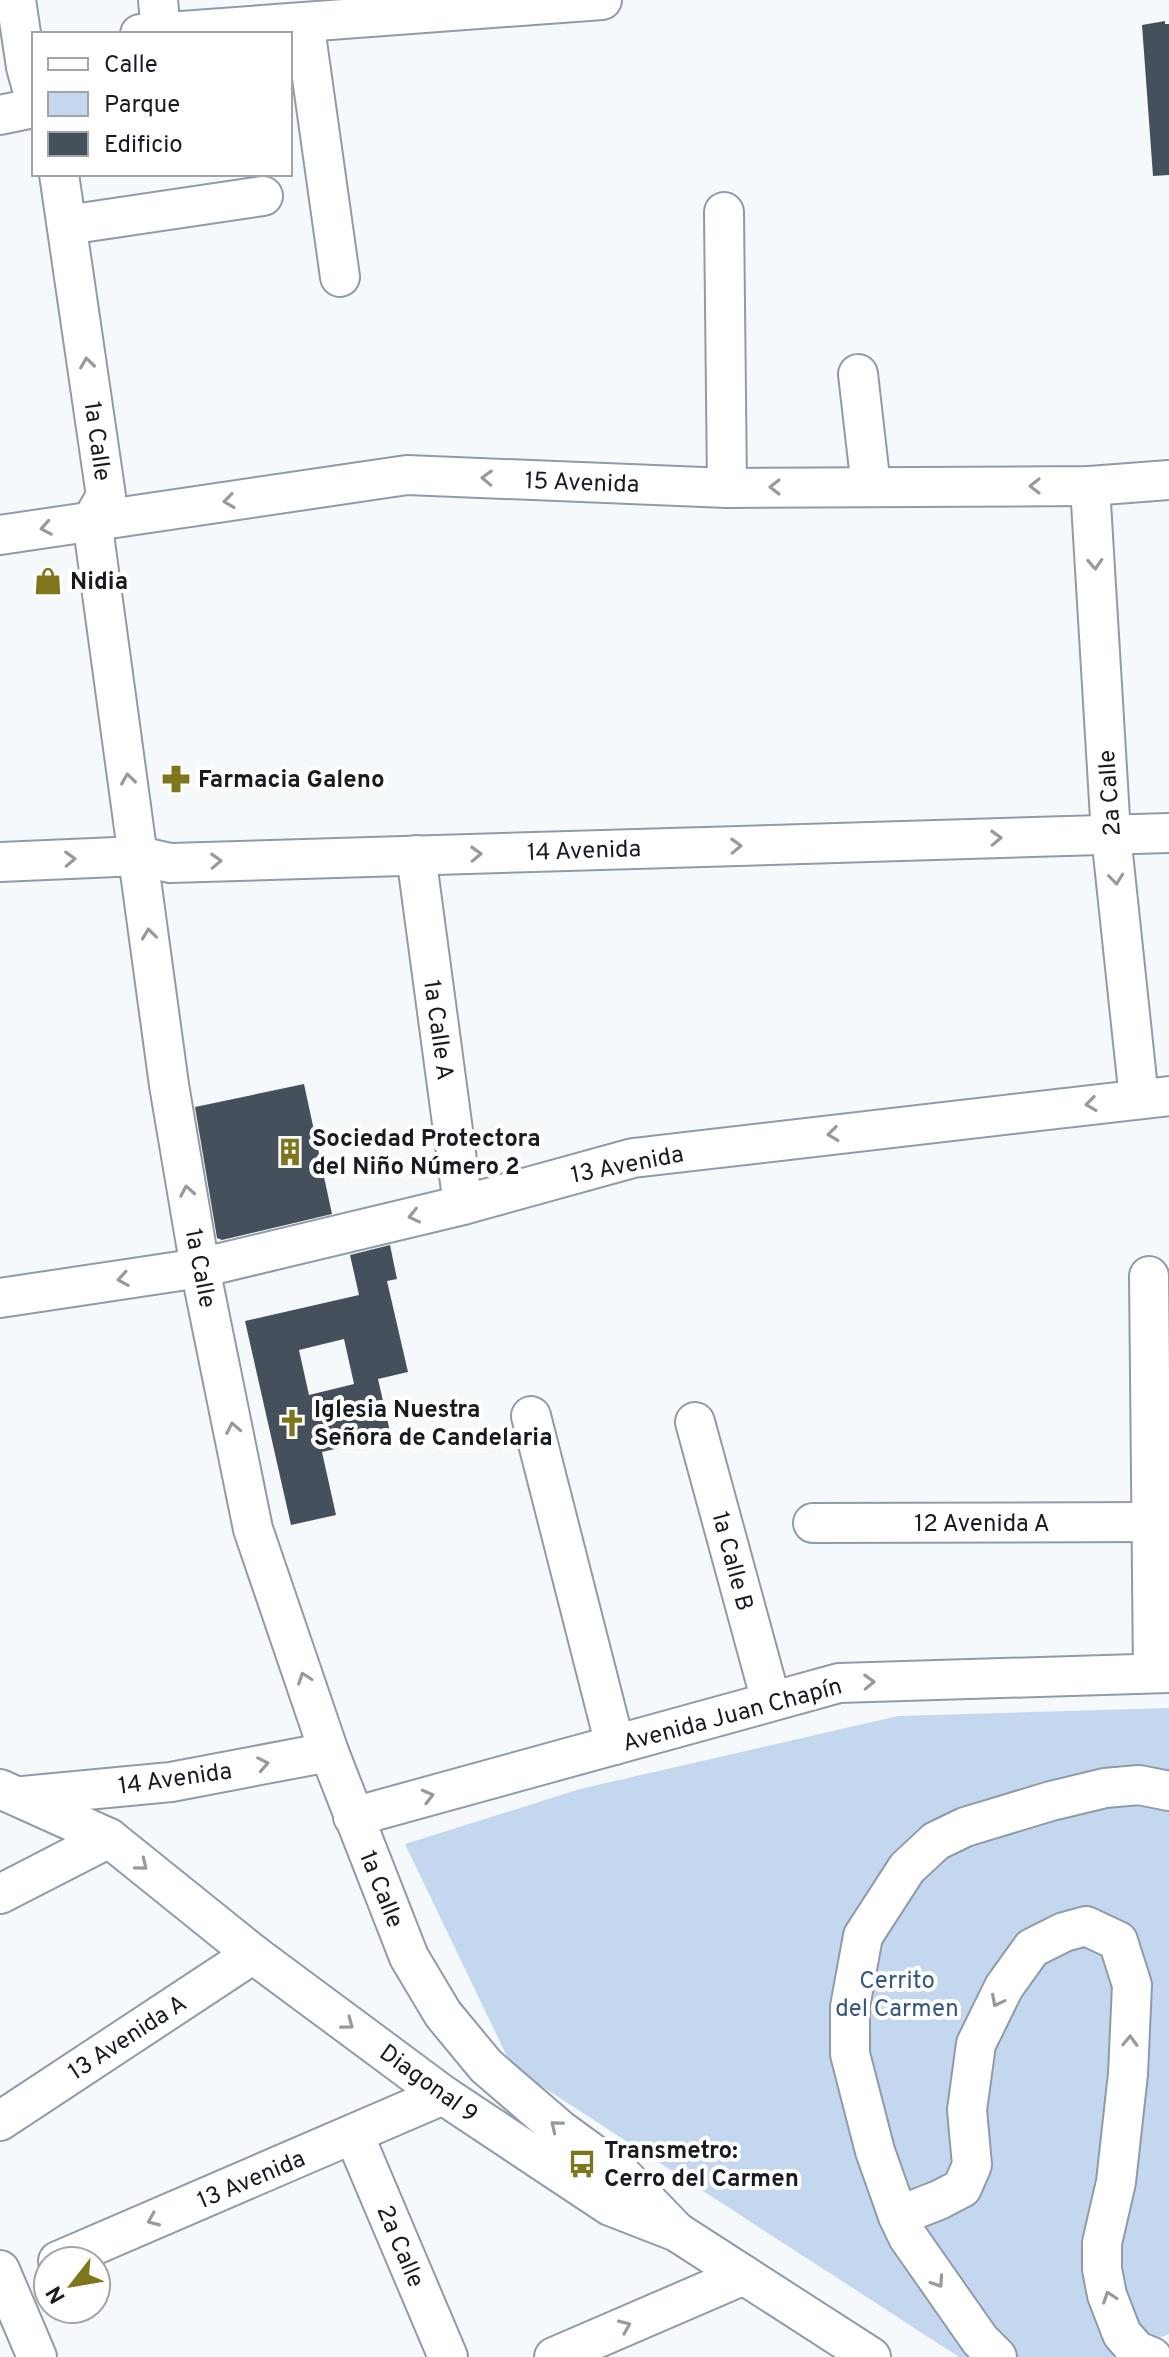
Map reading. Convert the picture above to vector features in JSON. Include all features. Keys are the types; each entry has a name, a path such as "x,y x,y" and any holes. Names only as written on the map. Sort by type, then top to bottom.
{"street":[{"path":"16,0 22,60"},
{"path":"153,22 353,9 592,0"},
{"path":"292,43 307,42 340,277"},
{"path":"0,115 32,108"},
{"name":"1a Calle","path":"59,176 106,496 92,520 169,1085 200,1268 253,1529 353,1817 409,1957 443,2014 486,2066 559,2129 622,2175 677,2232"},
{"path":"67,225 263,196"},
{"path":"724,212 727,488"},
{"path":"858,374 871,487"},
{"name":"15 Avenida","path":"0,535 407,475 727,488 1090,486 1169,480"},
{"name":"2a Calle","path":"1090,486 1111,835 1154,1098"},
{"name":"14 Avenida","path":"0,862 139,856 170,863 1169,833"},
{"name":"1a Calle A","path":"416,855 463,1205"},
{"name":"13 Avenida","path":"0,1298 200,1268 463,1205 633,1158 1154,1098"},
{"path":"1149,1276 1152,1522 1161,1673"},
{"path":"531,1416 615,1745"},
{"name":"1a Calle B","path":"695,1422 771,1701"},
{"name":"12 Avenida A","path":"813,1523 1152,1522"},
{"name":"Avenida Juan Chapín","path":"353,1817 839,1683 1161,1673"},
{"name":"14 Avenida","path":"10,1793 171,1782 329,1752"},
{"path":"997,2357 980,2340 939,2284 898,2216 875,2151 850,2054 850,2007 863,1936 907,1868 936,1841 965,1827 1105,1788 1139,1785 1169,1791"},
{"name":"Diagonal 9","path":"10,1793 109,1838 253,1954 443,2095 610,2206 677,2232 863,2354"},
{"path":"0,1894 109,1838"},
{"path":"898,2216 962,2188 972,2165 967,2110 976,2044 1004,1987 1032,1948 1064,1932 1086,1926 1118,1941 1132,1985 1128,2074 1116,2182 1102,2243 1102,2269 1107,2295 1122,2334 1137,2351 1152,2357"},
{"name":"13 Avenida A","path":"0,2121 253,1954"},
{"name":"13 Avenida","path":"96,2245 443,2095"},
{"name":"2a Calle","path":"354,2135 448,2357"},
{"path":"32,2270 2,2280 37,2357"},
{"path":"554,2357 744,2275"}],"green space":[{"name":"Cerrito del Carmen","path":"1169,1708 1169,2334 1112,2357 959,2357 512,2067 405,1844 580,1789 898,1716"}],"building":[{"path":"1165,21 1169,24 1169,175 1153,176 1142,25"},
{"name":"Sociedad Protectora del Niño Número 2","path":"304,1084 332,1214 222,1240 217,1238 195,1107"},
{"path":"390,1245 397,1279 387,1281 408,1372 378,1379 391,1436 322,1452 336,1515 291,1525 245,1321 359,1295 350,1255","holes":["344,1339 354,1384 309,1395 299,1350"]}],"place":[{"name":"Nidia","path":"48,581"},
{"name":"Farmacia Galeno","path":"176,779"},
{"name":"Sociedad Protectora del Niño Número 2","path":"290,1152"},
{"name":"Iglesia Nuestra Señora de Candelaria","path":"292,1423"},
{"name":"Transmetro: Cerro del Carmen","path":"582,2164"}]}
